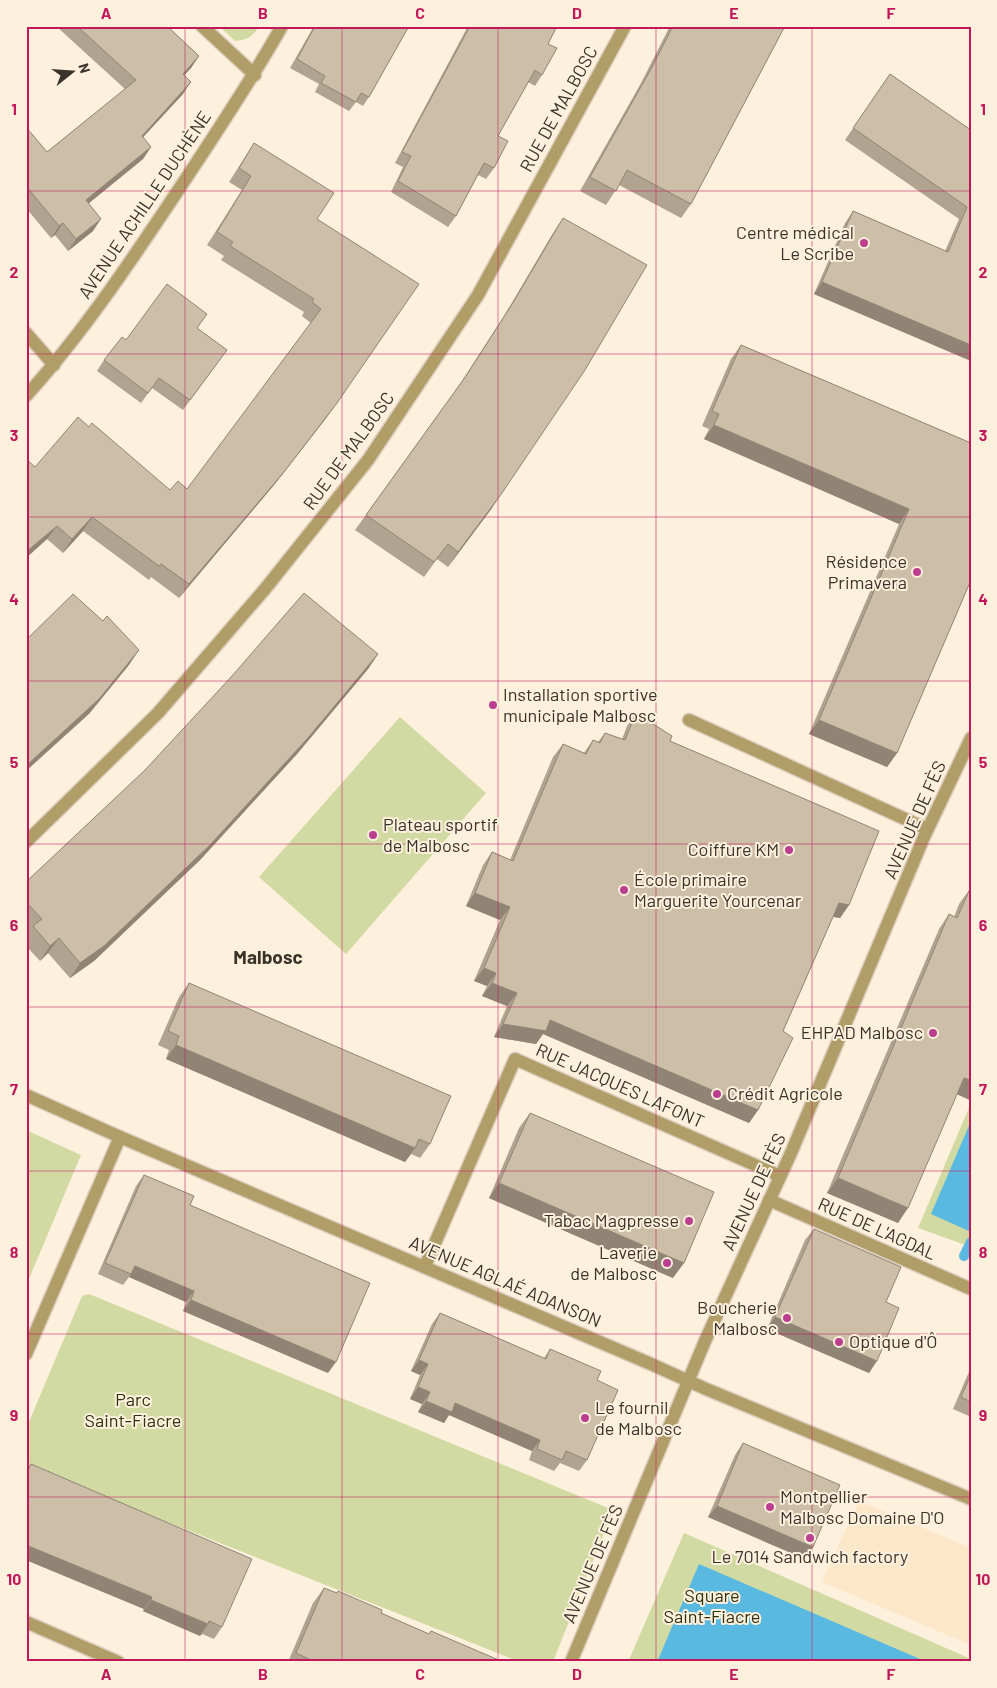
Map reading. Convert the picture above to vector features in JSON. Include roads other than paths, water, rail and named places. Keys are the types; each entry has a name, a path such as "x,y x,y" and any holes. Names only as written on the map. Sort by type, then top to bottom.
{"street":[{"path":"202,26 254,75"},
{"name":"AVENUE ACHILLE DUCHÈNE","path":"26,396 54,364 146,239 254,75 282,26"},
{"name":"RUE DE MALBOSC","path":"26,842 158,713 266,589 368,460 478,295 625,26"},
{"path":"26,333 54,364"},
{"path":"689,720 927,830"},
{"name":"AVENUE DE FÈS","path":"571,1662 688,1381 834,1056 927,830 971,738"},
{"name":"RUE JACQUES LAFONT","path":"425,1266 515,1059 780,1176"},
{"name":"AVENUE AGLAÉ ADANSON","path":"26,1095 688,1381 971,1499"},
{"path":"26,1354 120,1137"},
{"name":"RUE DE L'AGDAL","path":"769,1200 971,1290"},
{"path":"26,1622 118,1662"}],"water":[{"path":"971,1121 971,1232 931,1214"},
{"path":"699,1564 927,1662 657,1662"}],"waterway":[{"path":"964,1256 971,1242"}],"place":[{"name":"Centre médical Le Scribe","path":"864,243"},
{"name":"Résidence Primavera","path":"917,572"},
{"name":"Installation sportive municipale Malbosc","path":"493,705"},
{"name":"Plateau sportif de Malbosc","path":"373,835"},
{"name":"Coiffure KM","path":"789,850"},
{"name":"École primaire Marguerite Yourcenar","path":"624,890"},
{"name":"EHPAD Malbosc","path":"933,1033"},
{"name":"Crédit Agricole","path":"717,1094"},
{"name":"Tabac Magpresse","path":"689,1221"},
{"name":"Laverie de Malbosc","path":"667,1263"},
{"name":"Boucherie Malbosc","path":"787,1318"},
{"name":"Optique d'Ô","path":"839,1342"},
{"name":"Le fournil de Malbosc","path":"585,1418"},
{"name":"Montpellier Malbosc Domaine D'O","path":"770,1507"},
{"name":"Le 7014 Sandwich factory","path":"810,1538"}],"district":[{"name":"Malbosc","path":"268,957"}],"park label":[{"name":"Parc Saint-Fiacre","path":"133,1410"},
{"name":"Square Saint-Fiacre","path":"712,1606"}]}
